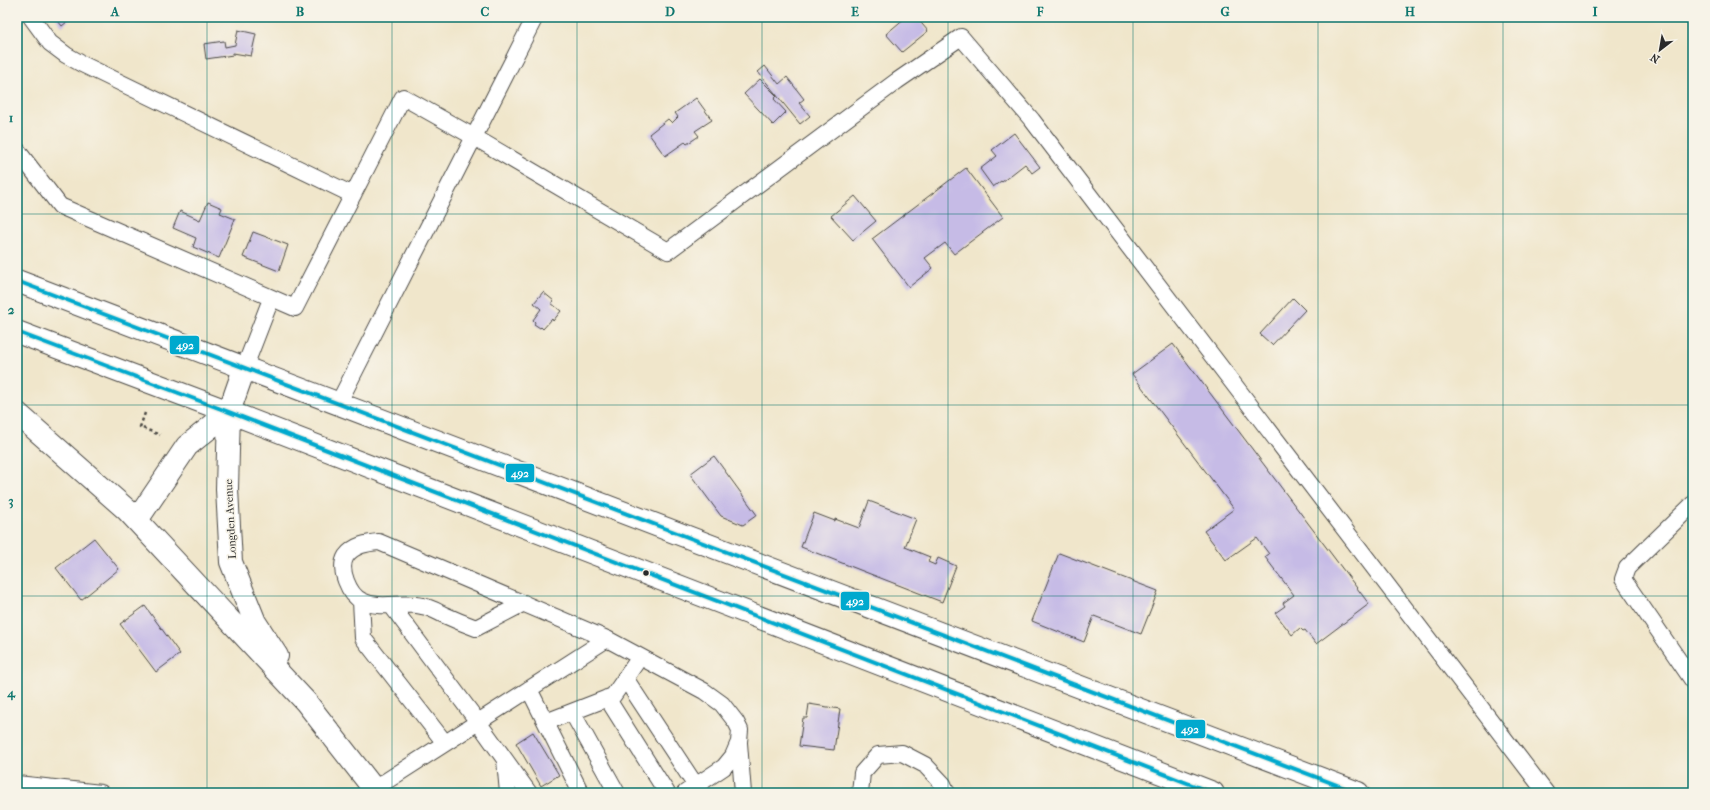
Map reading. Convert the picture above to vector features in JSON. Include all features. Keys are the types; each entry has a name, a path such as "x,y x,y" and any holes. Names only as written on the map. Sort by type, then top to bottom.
{"main road":[{"path":"17,281 244,369 1358,793"},
{"path":"17,332 229,412 1213,793"},
{"name":"Longden Avenue","path":"244,369 229,412 227,489 231,562 255,622 306,702 372,792"},
{"path":"137,520 187,446 229,412"},
{"name":"Longden Avenue","path":"17,413 137,520 306,702"}],"lane":[{"path":"31,17 50,43 66,55 82,64 353,195"},
{"path":"338,404 535,17"},
{"path":"17,150 60,206 271,299 295,308 402,97 474,136 668,251 898,81 961,37 1032,120 1546,793"},
{"path":"244,369 271,299"},
{"path":"1693,504 1627,568 1623,579 1693,681"},
{"path":"524,604 476,628 422,605 369,604 354,596 346,581 344,562 346,556 356,548 363,544 379,542 606,639 704,691 722,704 736,722 740,730 739,742 743,793"},
{"path":"361,601 363,638 445,744"},
{"path":"391,605 529,793"},
{"path":"372,792 606,639"},
{"path":"546,722 613,696 640,657"},
{"path":"625,678 690,789 724,767 733,756 739,742"},
{"path":"529,689 581,793"},
{"path":"607,698 667,793"},
{"path":"572,712 617,793"},
{"path":"860,793 862,773 878,755 902,753 926,765 943,784 947,793"},
{"path":"505,760 508,793"},
{"path":"17,784 101,793"}],"path":[{"path":"145,413 140,426 160,435"}],"building":[{"path":"55,17 73,17 62,26"},
{"path":"906,17 916,17 928,31 902,52 886,34"},
{"path":"238,30 256,34 251,56 233,53 233,55 206,59 204,44 224,41 225,47 235,45"},
{"path":"765,66 779,84 787,77 804,99 799,103 810,116 800,124 758,72"},
{"path":"760,79 777,96 774,99 786,112 773,125 744,94"},
{"path":"696,98 712,120 695,131 699,136 687,144 685,142 665,156 649,134 668,119 672,123 678,117 675,113"},
{"path":"1014,133 1040,167 1032,173 1025,164 993,187 980,169 997,156 992,150"},
{"path":"966,168 1003,217 954,254 945,243 925,258 933,268 909,287 872,239"},
{"path":"855,196 876,221 853,240 831,216"},
{"path":"208,202 222,208 220,213 235,219 219,258 193,247 196,238 173,228 180,211 200,220"},
{"path":"253,232 288,245 279,271 243,257"},
{"path":"543,292 554,301 551,303 561,311 553,321 552,319 543,329 534,324 535,322 533,320 541,309 534,303"},
{"path":"1293,298 1305,310 1272,345 1260,334"},
{"path":"1173,344 1369,604 1316,644 1305,630 1303,631 1300,628 1292,635 1275,613 1285,606 1283,603 1294,595 1265,557 1269,554 1257,538 1226,560 1204,531 1234,509 1132,374"},
{"path":"714,456 757,515 743,525 721,516 690,474"},
{"path":"869,501 916,519 905,547 930,557 928,562 935,565 938,558 956,566 942,602 801,547 814,513 859,528"},
{"path":"94,538 119,569 81,600 56,568"},
{"path":"1059,553 1158,591 1141,634 1094,616 1084,642 1032,621"},
{"path":"145,606 180,654 156,672 120,624"},
{"path":"809,704 840,709 834,750 799,746 803,718 807,718"},
{"path":"533,732 559,775 541,786 516,743"}],"transit line":[{"name":"492","path":"17,281 1358,793"},
{"name":"492","path":"17,332 229,412 1213,793"}]}
